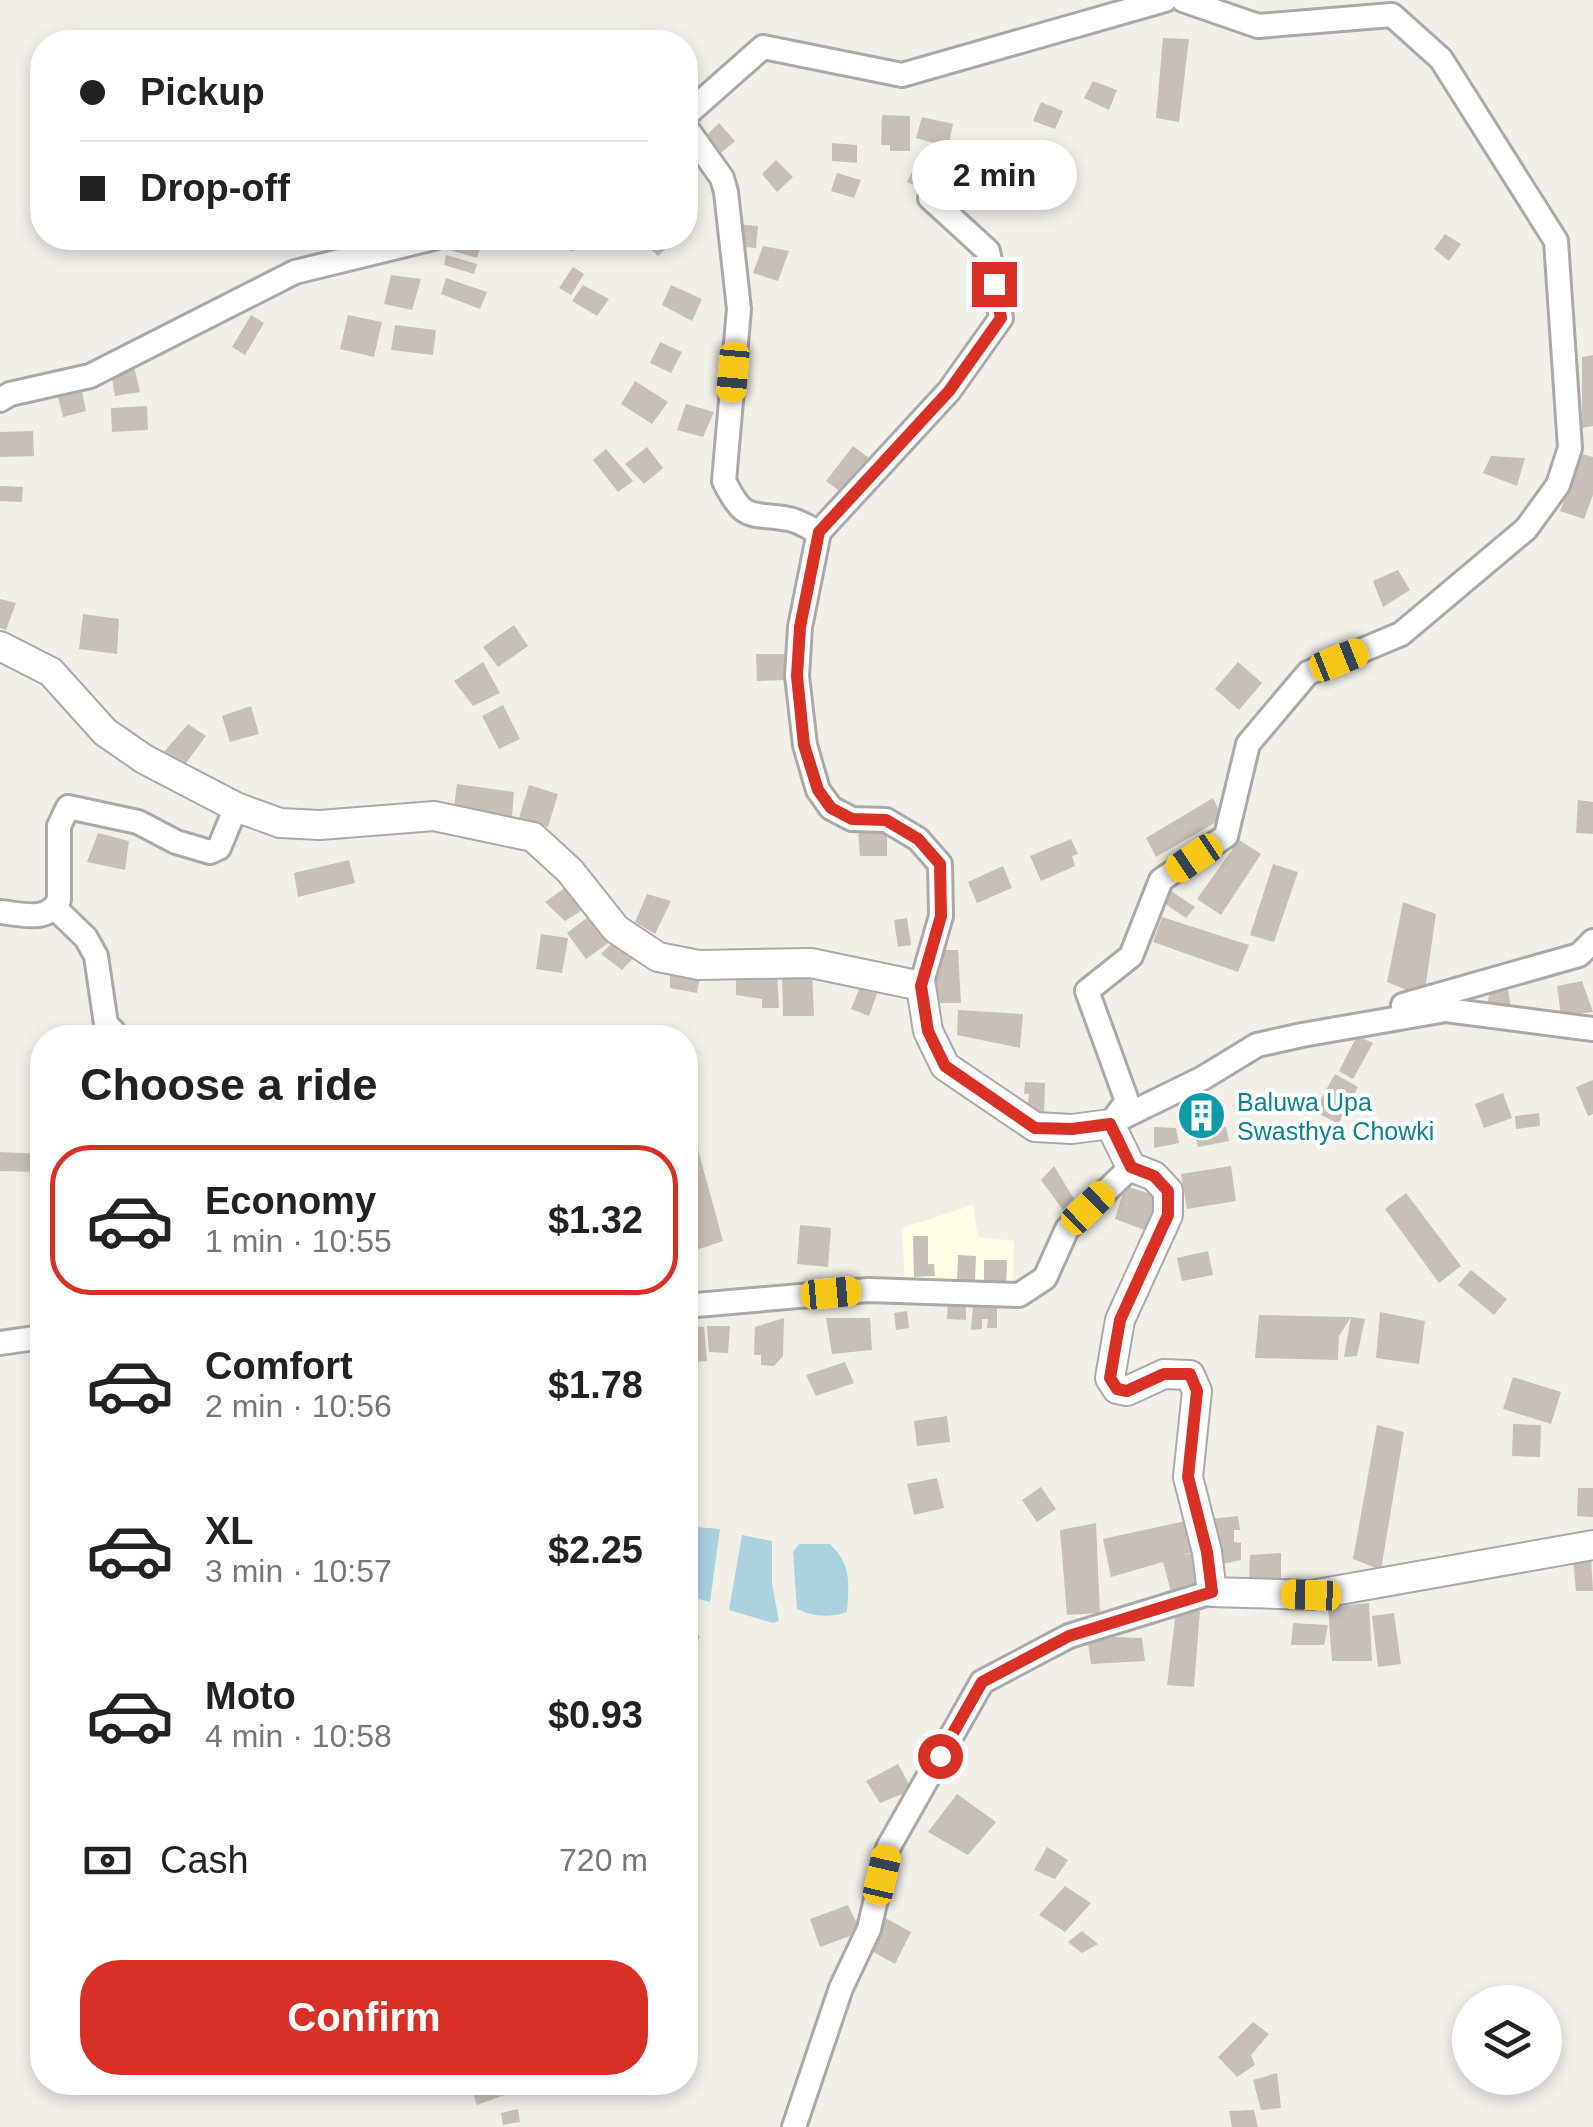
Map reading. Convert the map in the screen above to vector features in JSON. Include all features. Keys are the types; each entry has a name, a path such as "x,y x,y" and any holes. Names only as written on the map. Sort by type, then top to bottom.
{"street":[{"path":"698,104 763,47 902,75 1165,0"},
{"path":"1110,1124 1127,1101 1087,992 1130,956 1161,880 1226,836 1248,744 1308,672 1401,634 1526,529 1558,485 1570,448 1556,241 1441,59 1392,15 1258,26 1183,0"},
{"path":"698,144 722,178 726,192 739,308 724,481 736,504 755,517 792,519 819,532"},
{"path":"930,198 988,251 1001,318 949,391 819,532 800,627 797,676 804,745 818,790 831,808 852,819 886,820 918,839 940,864 941,916 921,986 928,1031 945,1066 1035,1128 1072,1129 1110,1124 1203,1078 1257,1045 1446,1010 1593,1029"},
{"path":"0,400 10,394 90,376 294,272 385,250"},
{"path":"0,646 51,672 106,732 132,750 236,807 280,822 320,826 434,816 533,837 570,871 616,929 658,957 699,965 811,963 921,986"},
{"path":"0,912 41,916 56,908 59,826 68,807 138,822 176,842 210,852 219,848 236,807"},
{"path":"56,908 86,938 96,956 102,1009 110,1025"},
{"path":"1344,1029 1377,1012 1579,955 1593,941"},
{"path":"1110,1124 1131,1167 1154,1176 1168,1191 1168,1215 1120,1320 1110,1378 1117,1389 1127,1391 1164,1374 1190,1374 1197,1391 1188,1477 1207,1552 1212,1592"},
{"path":"698,1305 868,1290 1019,1295 1045,1278 1067,1228 1131,1167"},
{"path":"0,1343 30,1339"},
{"path":"794,2127 841,1988 869,1929 888,1848 982,1682 1069,1636 1212,1592 1311,1595 1593,1545"}],"shaded area":[{"path":"973,1205 978,1237 1014,1241 1013,1289 905,1284 902,1228"}],"water":[{"path":"698,1527 720,1529 710,1602 698,1599"},
{"path":"742,1535 772,1541 772,1584 779,1621 773,1623 729,1610"},
{"path":"799,1544 830,1544 837,1552 848,1575 847,1612 822,1616 797,1609 793,1552"}],"building":[{"path":"1163,38 1189,39 1179,122 1156,118"},
{"path":"1093,81 1117,90 1109,110 1084,98"},
{"path":"1041,102 1063,111 1055,129 1033,121"},
{"path":"882,115 910,116 910,151 890,151 890,145 881,145"},
{"path":"922,117 953,124 948,147 916,138"},
{"path":"719,123 735,141 716,157 702,140"},
{"path":"832,143 857,145 857,163 832,161"},
{"path":"776,160 793,177 777,192 762,174"},
{"path":"916,164 936,171 925,190 907,182"},
{"path":"837,173 861,180 854,198 831,191"},
{"path":"736,224 758,226 756,248 733,246"},
{"path":"1445,234 1461,244 1449,261 1434,249"},
{"path":"763,246 789,251 778,281 753,273"},
{"path":"449,250 480,250 477,258"},
{"path":"446,255 477,264 474,274 444,265"},
{"path":"573,267 584,274 571,295 559,288"},
{"path":"391,275 421,279 412,310 384,304"},
{"path":"446,278 487,292 480,309 441,294"},
{"path":"583,285 609,299 597,316 572,301"},
{"path":"671,285 702,299 692,321 662,305"},
{"path":"251,315 264,323 245,355 232,347"},
{"path":"348,315 382,322 374,357 340,349"},
{"path":"395,325 436,330 433,355 391,350"},
{"path":"660,342 682,352 671,373 650,363"},
{"path":"1593,355 1593,426 1582,428 1582,357"},
{"path":"134,366 140,392 115,396 111,371"},
{"path":"635,381 668,402 652,424 621,404"},
{"path":"81,387 86,411 63,417 57,393"},
{"path":"686,404 714,412 703,437 677,430"},
{"path":"147,406 148,430 112,432 111,408"},
{"path":"33,431 34,456 0,457 0,432"},
{"path":"853,446 869,458 841,492 826,481"},
{"path":"647,447 663,468 644,484 625,464"},
{"path":"606,449 633,481 618,492 593,460"},
{"path":"1582,454 1593,457 1593,495 1584,519 1560,511"},
{"path":"1491,456 1525,458 1517,486 1483,473"},
{"path":"0,486 23,487 22,502 0,501"},
{"path":"1398,570 1410,590 1383,607 1373,581"},
{"path":"0,599 16,603 6,630 0,628"},
{"path":"83,614 119,619 117,654 79,649"},
{"path":"514,625 528,646 498,667 483,647"},
{"path":"756,654 785,654 785,680 757,681"},
{"path":"483,662 500,693 473,706 454,681"},
{"path":"1238,662 1262,683 1239,710 1215,689"},
{"path":"503,705 520,739 499,749 482,716"},
{"path":"251,706 259,734 230,742 222,716"},
{"path":"188,724 206,736 183,767 163,753"},
{"path":"457,784 514,792 512,817 454,807"},
{"path":"529,785 558,794 548,827 519,818"},
{"path":"1213,798 1223,818 1156,857 1146,838"},
{"path":"1578,800 1593,802 1593,834 1576,833"},
{"path":"858,829 887,829 887,856 860,856"},
{"path":"98,833 129,841 125,870 87,862"},
{"path":"1071,839 1078,854 1072,856 1075,866 1041,881 1030,856"},
{"path":"1239,840 1261,854 1221,915 1197,899"},
{"path":"349,860 355,883 298,897 294,873"},
{"path":"1273,864 1298,872 1274,942 1250,935"},
{"path":"1003,866 1012,888 977,903 968,882"},
{"path":"566,887 584,909 565,921 545,902"},
{"path":"1165,887 1195,907 1186,918 1157,898"},
{"path":"647,894 671,901 655,934 635,922"},
{"path":"1403,902 1436,914 1424,997 1387,982"},
{"path":"596,911 615,938 586,959 567,933"},
{"path":"1162,917 1249,945 1238,972 1153,942"},
{"path":"907,918 911,945 898,947 894,920"},
{"path":"541,934 568,938 562,973 536,969"},
{"path":"616,939 638,953 622,970 601,954"},
{"path":"937,950 958,950 961,1003 934,1003"},
{"path":"670,968 701,972 697,993 670,988"},
{"path":"777,971 779,1008 762,1008 762,999 736,995 736,973"},
{"path":"812,972 814,1016 783,1016 782,974"},
{"path":"1582,981 1593,1012 1561,1016 1557,986"},
{"path":"860,987 877,994 869,1016 851,1009"},
{"path":"1490,989 1508,989 1511,1009 1487,1006"},
{"path":"958,1010 1023,1014 1020,1048 957,1035"},
{"path":"1357,1036 1373,1043 1353,1079 1339,1071"},
{"path":"1335,1074 1358,1087 1338,1124 1314,1111"},
{"path":"1593,1080 1593,1114 1588,1116 1576,1087"},
{"path":"1025,1082 1045,1083 1044,1116 1023,1116 1023,1102 1028,1102 1029,1094 1024,1094"},
{"path":"1503,1093 1512,1118 1484,1128 1475,1104"},
{"name":"Baluwa Upa Swasthya Chowki","path":"1210,1101 1215,1129 1226,1127 1229,1141 1198,1147 1189,1105"},
{"path":"1539,1113 1540,1126 1516,1129 1515,1116"},
{"path":"1154,1127 1176,1128 1179,1143 1154,1148"},
{"path":"698,1150 723,1241 698,1249"},
{"path":"0,1152 30,1153 30,1172 0,1171"},
{"path":"1054,1166 1074,1199 1063,1210 1041,1180"},
{"path":"1231,1166 1236,1201 1187,1209 1181,1174"},
{"path":"1125,1186 1158,1196 1147,1231 1115,1219"},
{"path":"1406,1193 1461,1266 1439,1283 1385,1209"},
{"path":"800,1225 831,1228 828,1267 797,1264"},
{"path":"913,1236 928,1236 928,1264 934,1264 935,1276 914,1277"},
{"path":"1208,1251 1213,1275 1182,1281 1177,1258"},
{"path":"958,1255 976,1256 975,1281 957,1281"},
{"path":"984,1260 1007,1260 1006,1287 984,1287"},
{"path":"1471,1270 1507,1299 1494,1315 1458,1285"},
{"path":"966,1299 966,1320 947,1319 948,1303"},
{"path":"973,1307 997,1308 997,1328 987,1328 988,1319 982,1319 982,1329 971,1330"},
{"path":"907,1311 909,1328 896,1330 894,1313"},
{"path":"1380,1312 1425,1321 1419,1364 1376,1358"},
{"path":"1259,1315 1351,1317 1339,1336 1338,1360 1255,1358"},
{"path":"1351,1317 1365,1319 1357,1356 1344,1357"},
{"path":"784,1318 783,1356 774,1366 761,1365 761,1355 754,1355 755,1327"},
{"path":"826,1318 870,1318 872,1350 832,1354"},
{"path":"707,1326 730,1326 728,1353 709,1352"},
{"path":"698,1327 704,1327 707,1361 698,1362"},
{"path":"845,1362 854,1383 816,1396 806,1375"},
{"path":"1513,1377 1561,1392 1551,1424 1503,1409"},
{"path":"947,1416 950,1442 917,1446 914,1421"},
{"path":"1513,1424 1541,1425 1540,1457 1512,1456"},
{"path":"1377,1425 1404,1432 1381,1570 1353,1559"},
{"path":"937,1478 944,1508 914,1515 907,1484"},
{"path":"1041,1487 1056,1509 1037,1522 1022,1500"},
{"path":"1578,1488 1593,1488 1593,1517 1577,1516"},
{"path":"1238,1516 1240,1530 1234,1530 1234,1542 1241,1543 1241,1560 1223,1564 1210,1519"},
{"path":"1185,1521 1193,1552 1183,1555 1199,1552 1202,1593 1173,1599 1163,1562 1111,1577 1103,1539"},
{"path":"1096,1523 1100,1613 1067,1615 1060,1530"},
{"path":"1281,1553 1281,1582 1249,1582 1250,1555"},
{"path":"1591,1557 1593,1591 1576,1591 1573,1560"},
{"path":"1369,1603 1372,1661 1332,1661 1328,1607"},
{"path":"1176,1611 1200,1611 1194,1687 1167,1685"},
{"path":"1394,1613 1401,1664 1378,1667 1372,1616"},
{"path":"1293,1623 1328,1625 1324,1645 1291,1645"},
{"path":"1087,1636 1142,1638 1145,1661 1091,1664"},
{"path":"898,1764 912,1790 880,1803 866,1781"},
{"path":"957,1794 996,1822 968,1855 928,1832"},
{"path":"1047,1847 1068,1860 1055,1879 1034,1870"},
{"path":"1065,1886 1091,1903 1065,1932 1039,1915"},
{"path":"848,1905 861,1932 820,1947 810,1919"},
{"path":"882,1916 911,1932 895,1964 868,1949"},
{"path":"1082,1931 1098,1944 1082,1953 1068,1942"},
{"path":"1253,2022 1269,2034 1251,2055 1255,2065 1237,2077 1218,2057"},
{"path":"1277,2073 1281,2108 1261,2110 1253,2080"},
{"path":"473,2095 504,2095 477,2105"},
{"path":"518,2109 520,2122 503,2125 501,2113"},
{"path":"1254,2110 1258,2127 1232,2127 1229,2111"}],"place":[{"name":"Baluwa Upa Swasthya Chowki","path":"1202,1116"}],"route":[{"path":"940,1756 982,1682 1069,1636 1212,1592 1207,1552 1192,1506 1188,1477 1197,1391 1190,1374 1164,1374 1127,1391 1117,1389 1110,1378 1120,1320 1133,1284 1168,1215 1168,1191 1154,1176 1131,1167 1110,1124 1035,1128 945,1066 928,1031 921,986 941,916 940,864 918,839 886,820 852,819 831,808 818,790 804,745 797,676 800,627 819,532 949,391 1001,318 994,284"}]}
